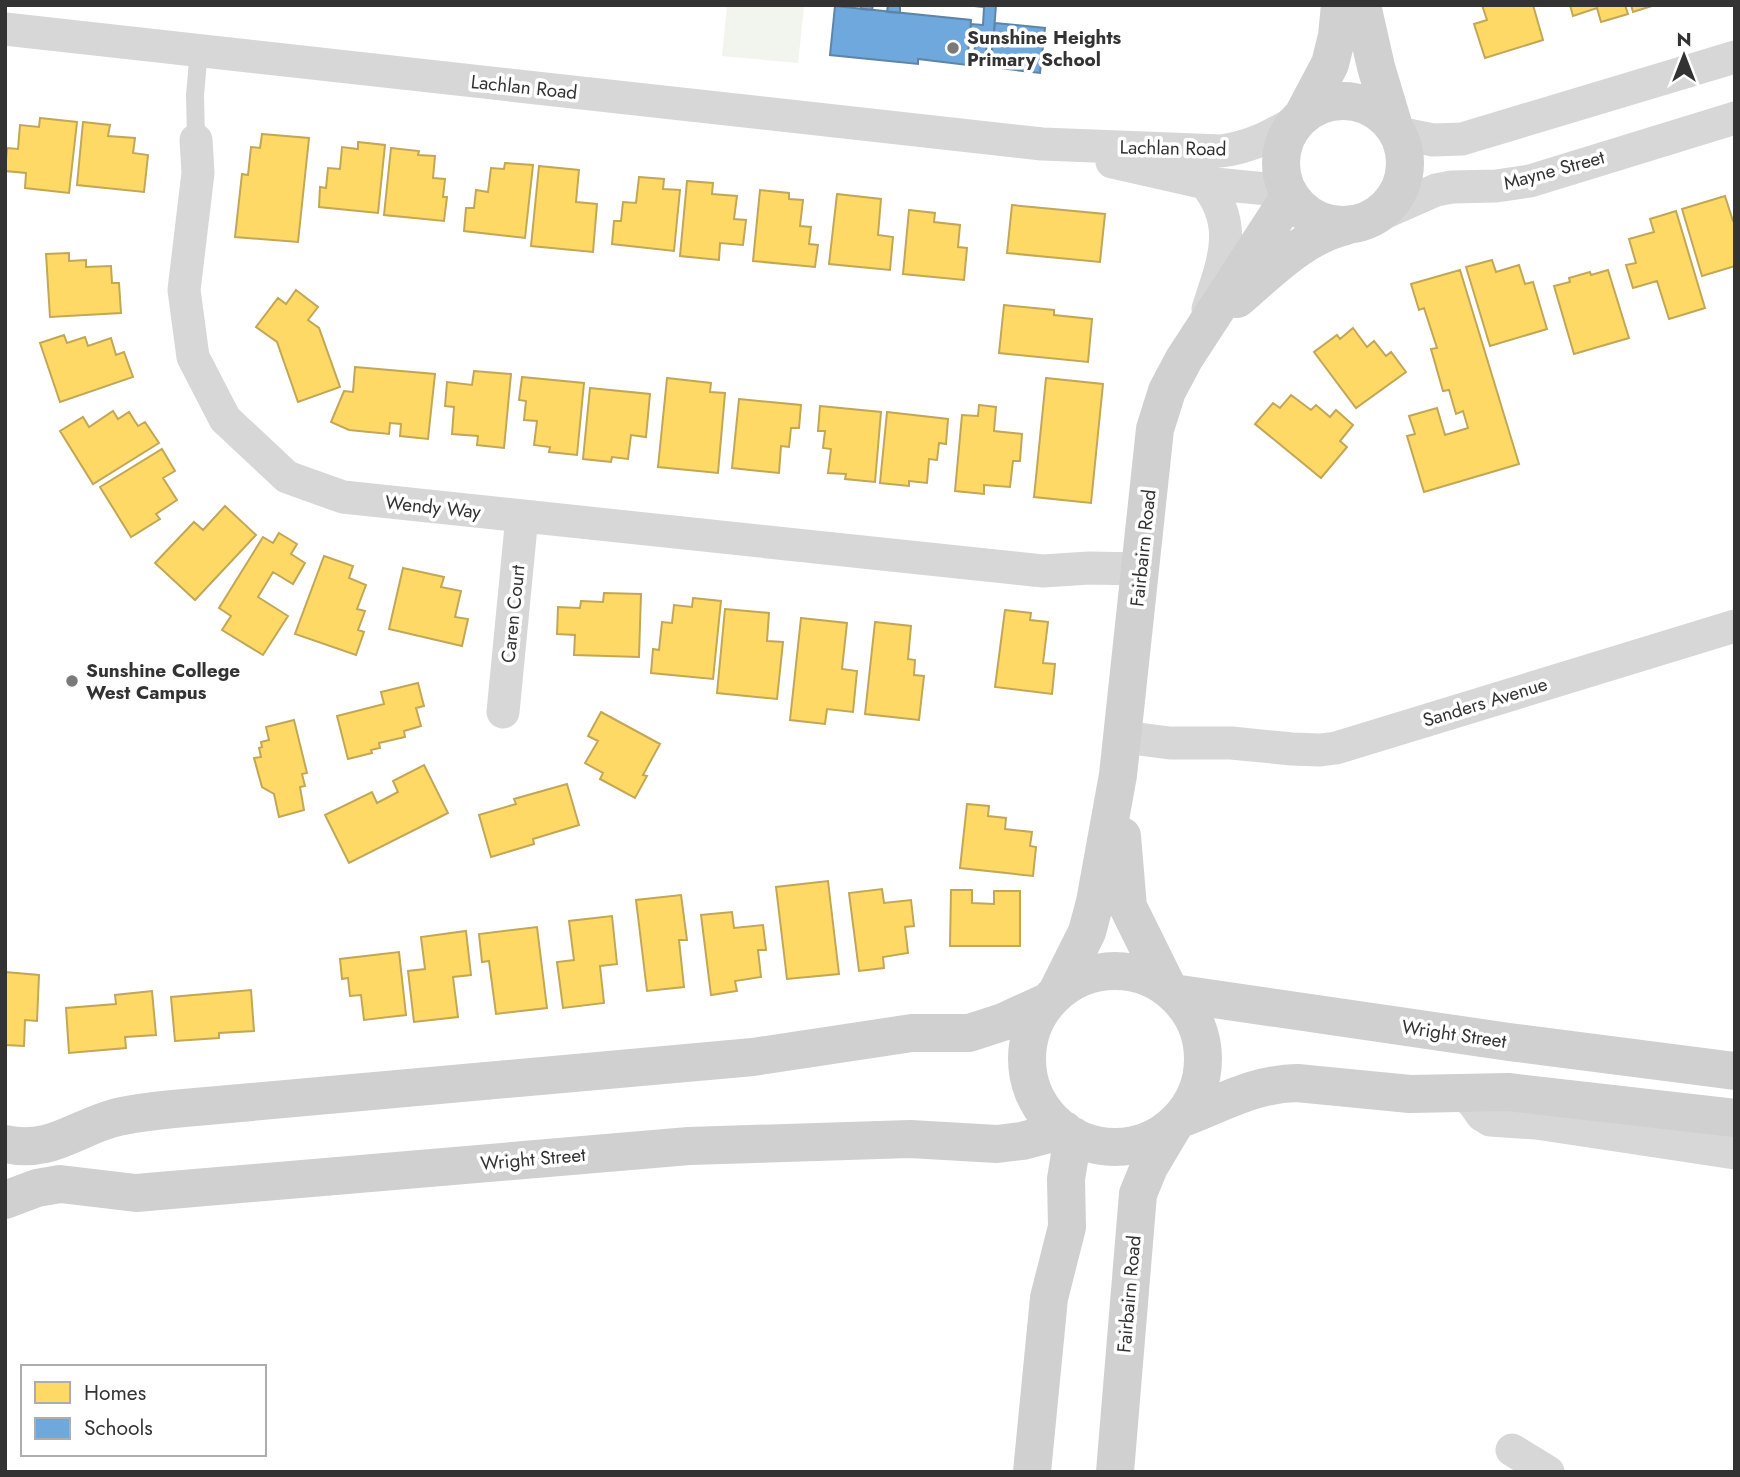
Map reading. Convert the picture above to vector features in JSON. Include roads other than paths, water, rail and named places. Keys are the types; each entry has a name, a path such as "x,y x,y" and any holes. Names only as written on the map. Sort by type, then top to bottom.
{"street":[{"path":"1339,5 1330,64 1300,118 1290,130 1281,154 1282,179 1288,193 1302,211 1318,221 1361,221 1386,209 1401,186 1405,159 1376,66 1362,5"},
{"name":"Lachlan Road","path":"5,29 1042,144 1221,151 1240,149 1259,142 1300,118"},
{"path":"1300,118 1311,109 1331,102 1351,102 1380,113 1396,130 1433,140 1453,141 1735,57"},
{"name":"Mayne Street","path":"1361,221 1436,190 1530,181 1735,118"},
{"name":"Wendy Way","path":"196,140 198,173 184,290 193,357 225,419 287,477 343,497 1043,570 1087,585 1140,582"},
{"name":"Lachlan Road","path":"1042,144 1205,183 1288,193"},
{"name":"Fairbairn Road","path":"1202,331 1227,237 1224,213 1217,198 1205,183"},
{"name":"Fairbairn Road","path":"1052,998 1087,932 1118,775 1155,429 1167,391 1184,359 1288,193"},
{"name":"Fairbairn Road","path":"1202,331 1296,249 1318,236 1361,221"},
{"name":"Caren Court","path":"503,712 522,516"},
{"name":"Sanders Avenue","path":"1124,728 1170,743 1231,743 1320,750 1336,748 1735,626"},
{"name":"Fairbairn Road","path":"1118,775 1128,907 1171,990"},
{"path":"5,1144 34,1147 53,1143 113,1119 141,1112 752,1057 912,1033 969,1033 1003,1022 1052,998 1081,978 1111,971 1141,975 1171,990 1182,1001 1196,1023 1201,1035 1204,1061 1195,1098 1177,1122"},
{"name":"Wright Street","path":"1171,990 1509,1042 1735,1071"},
{"path":"1052,998 1035,1021 1031,1033 1027,1069 1034,1093 1046,1114 1068,1133 1107,1147 1131,1146 1154,1138 1177,1122 1234,1095 1282,1083 1313,1083 1410,1094 1518,1093 1735,1118"},
{"path":"1461,1093 1489,1120 1548,1125 1735,1153"},
{"name":"Fairbairn Road","path":"1115,1472 1138,1194 1149,1167 1177,1122"},
{"path":"1032,1472 1049,1298 1067,1227 1068,1133"},
{"name":"Wright Street","path":"5,1200 26,1191 60,1184 136,1193 724,1143 938,1139 997,1144 1068,1133"},
{"path":"1512,1450 1548,1472"}],"lane":[{"name":"Wendy Way","path":"196,140 199,50"}],"place":[{"name":"Sunshine Heights Primary School","path":"953,48"},
{"name":"Sunshine College West Campus","path":"72,681"}]}
